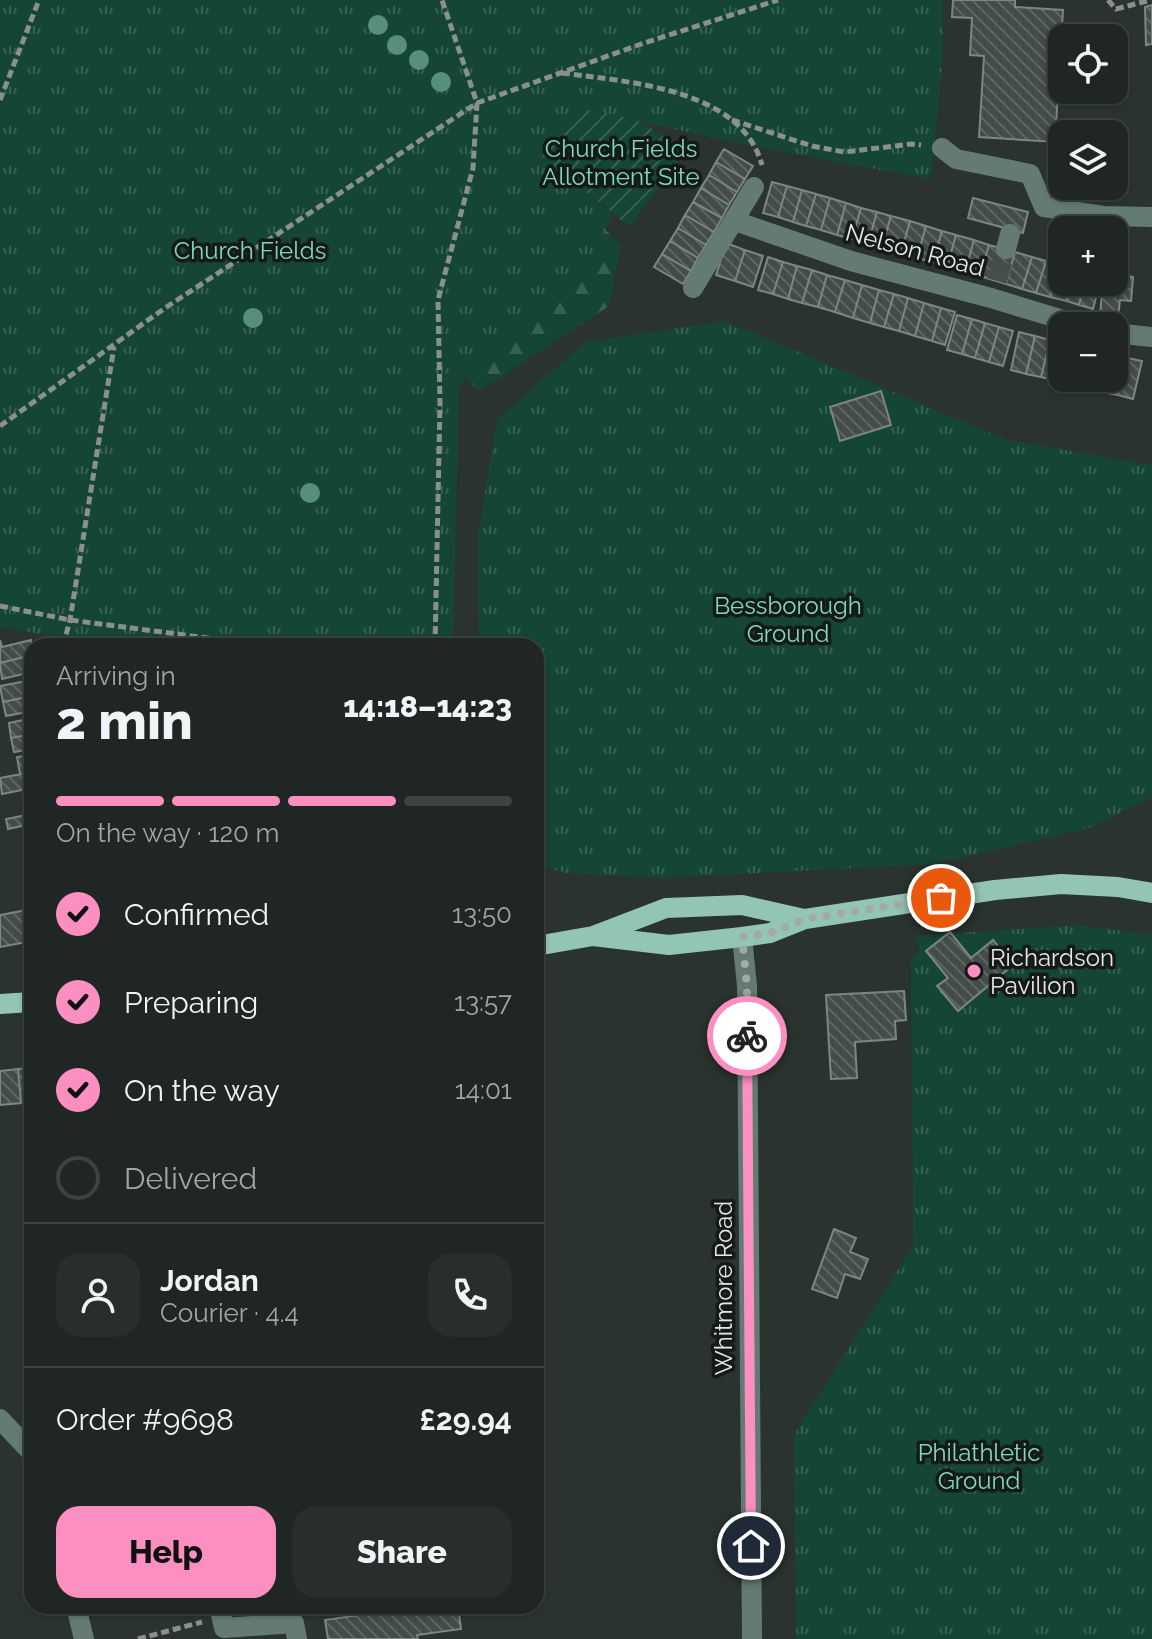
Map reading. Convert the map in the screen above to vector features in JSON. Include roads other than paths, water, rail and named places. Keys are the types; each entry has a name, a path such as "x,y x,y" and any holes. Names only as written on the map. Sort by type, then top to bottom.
{"main road":[{"path":"593,936 669,945 742,937 770,933 805,919 995,890 1061,884 1118,887 1152,893"},
{"path":"544,945 593,936 666,908 742,905 805,919"},
{"path":"0,1004 24,1002"}],"street":[{"path":"942,148 956,159 1030,174 1044,207 1104,216 1152,217"},
{"path":"693,288 754,187"},
{"name":"Nelson Road","path":"735,221 851,261 994,289 1049,312"},
{"path":"1128,334 1152,337"},
{"name":"Whitmore Road","path":"742,937 747,986 752,1639"},
{"path":"0,1419 24,1444"},
{"path":"78,1614 84,1639"},
{"path":"222,1614 224,1628 294,1623 297,1639"}],"tunnel":[{"path":"997,281 1006,249"}],"place":[{"name":"Richardson Pavilion","path":"974,971"}],"park label":[{"name":"Church Fields Allotment Site","path":"621,162"},
{"name":"Church Fields","path":"250,250"},
{"name":"Bessborough Ground","path":"788,619"},
{"name":"Philathletic Ground","path":"979,1466"}]}
